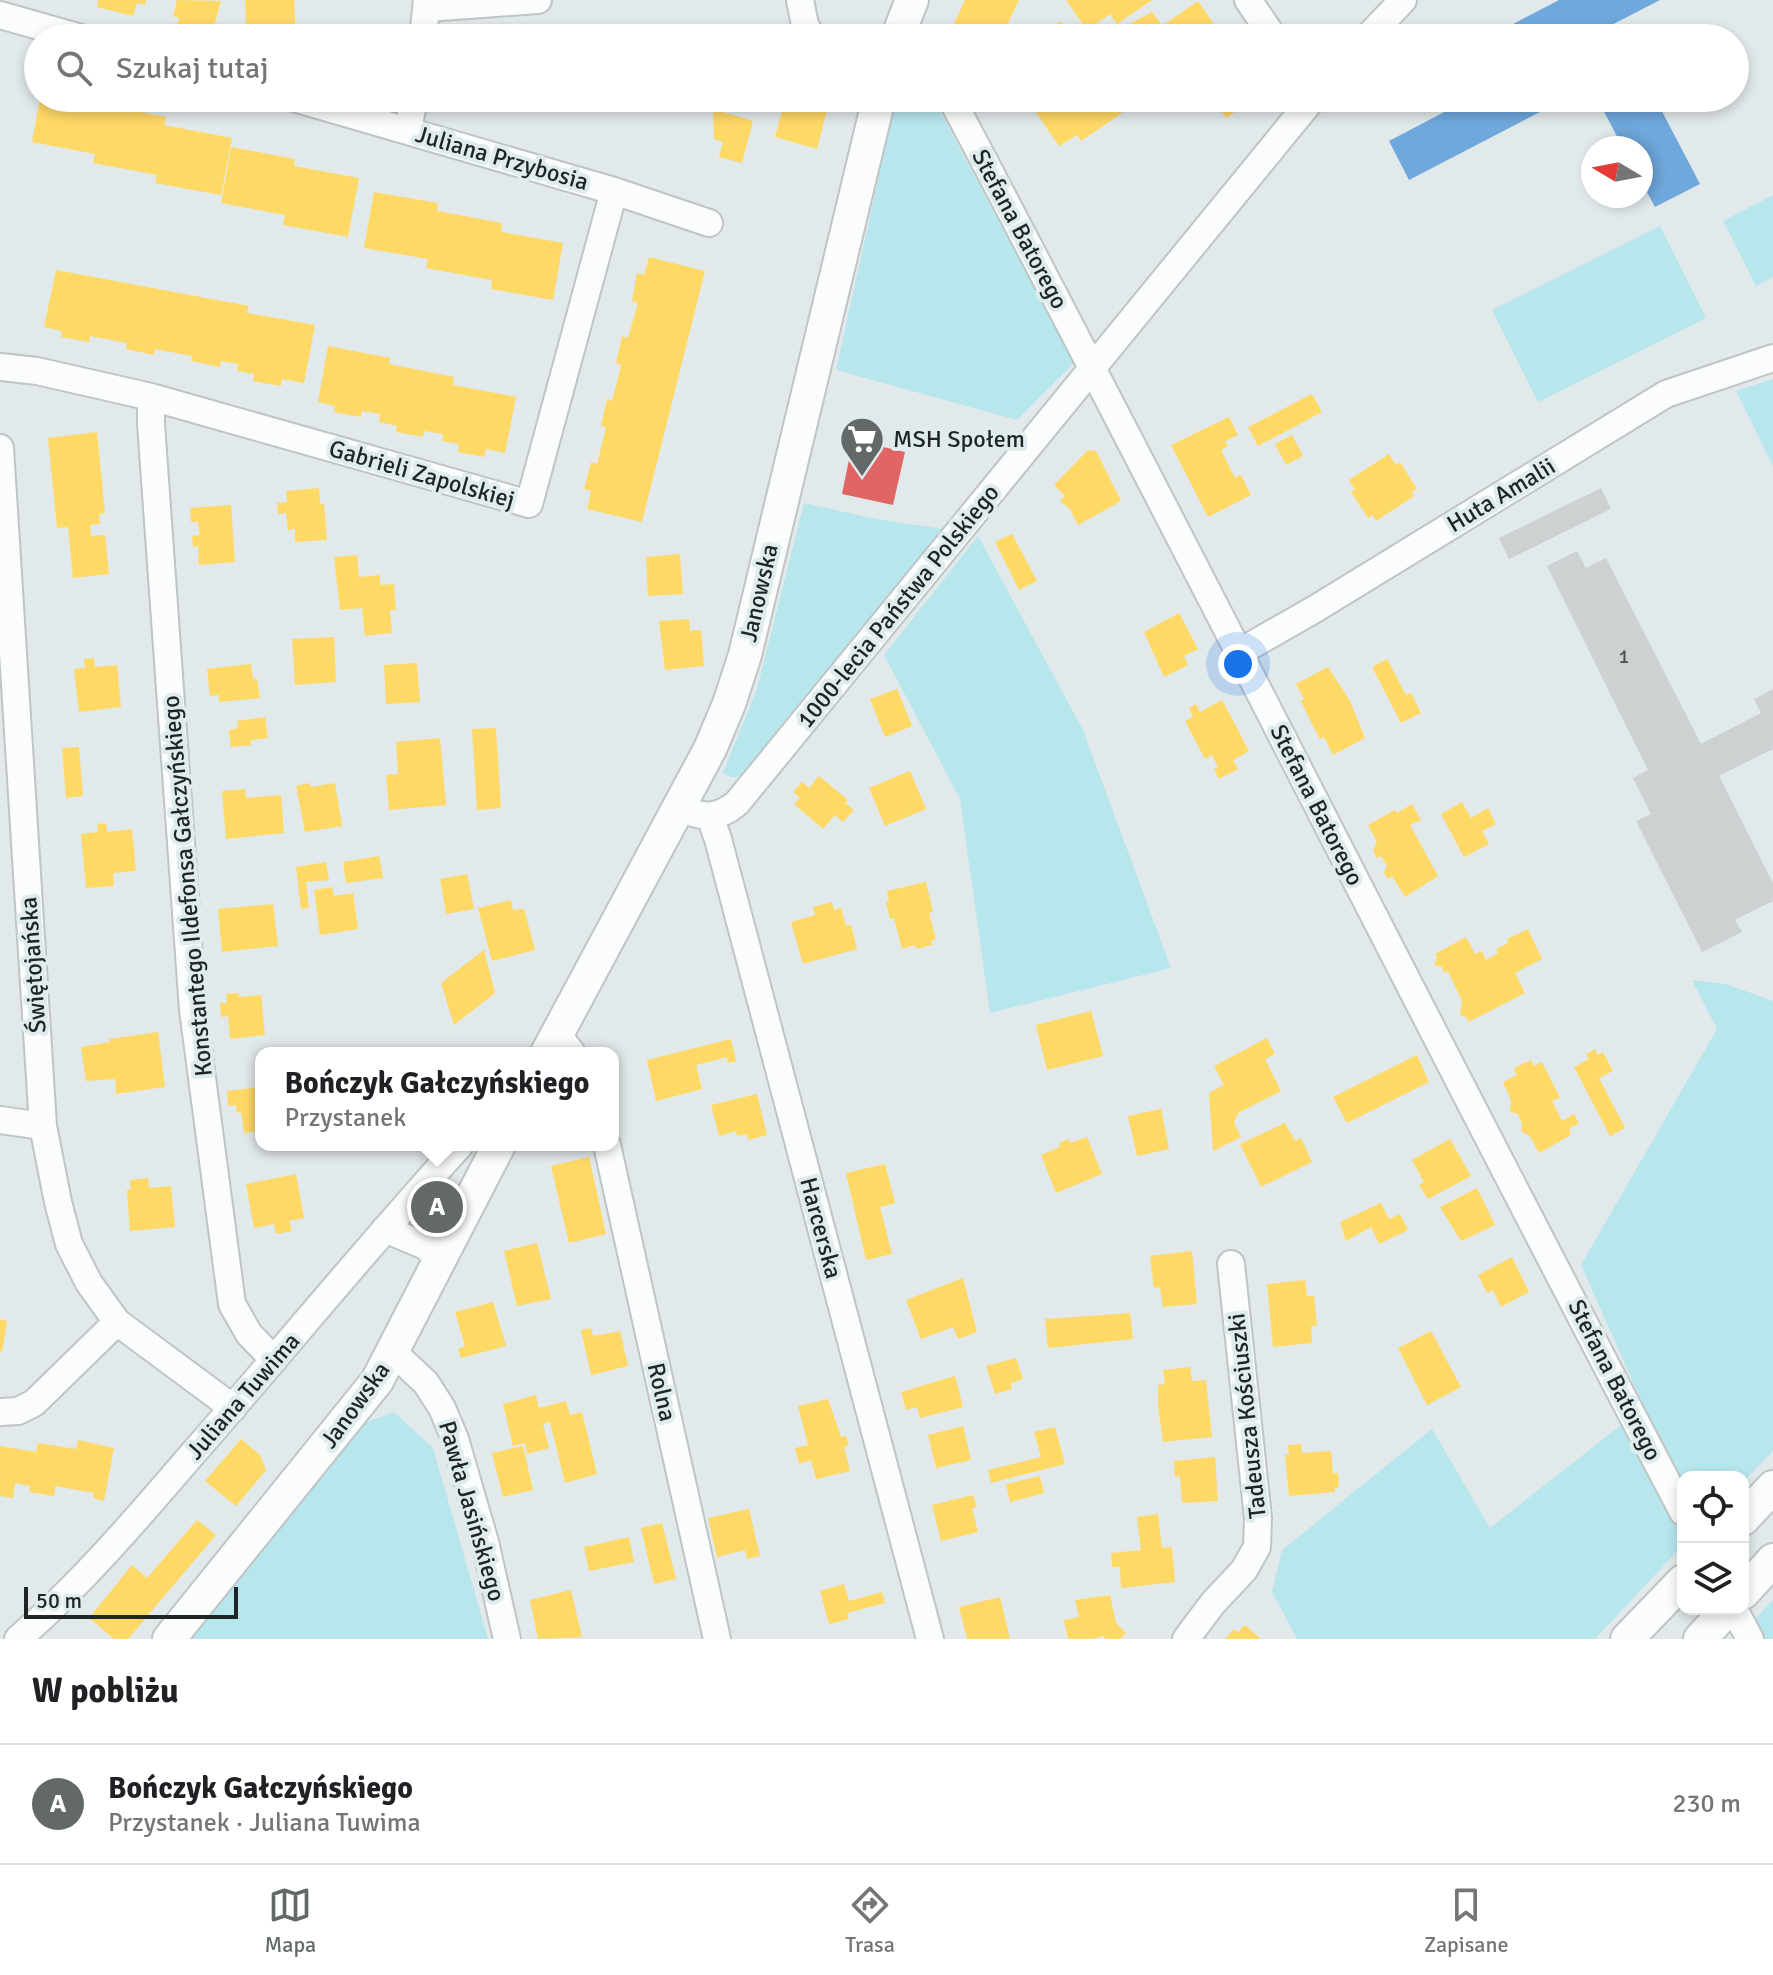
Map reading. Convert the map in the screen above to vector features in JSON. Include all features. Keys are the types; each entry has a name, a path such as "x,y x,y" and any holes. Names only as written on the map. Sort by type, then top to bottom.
{"street":[{"path":"425,24 428,4 538,0"},
{"path":"800,0 805,24"},
{"path":"1248,0 1264,24"},
{"path":"1380,24 1403,0"},
{"path":"0,15 32,24"},
{"name":"Juliana Przybosia","path":"344,112 614,191 709,223"},
{"path":"408,130 411,112"},
{"name":"Janowska","path":"554,1047 710,749 729,704 745,655 876,112"},
{"name":"Stefana Batorego","path":"958,112 1094,368 1238,653 1677,1500"},
{"name":"1000-lecia Państwa Polskiego","path":"710,817 725,813 737,803 1302,112"},
{"name":"Gabrieli Zapolskiej","path":"0,367 37,371 151,397 529,504 614,191"},
{"name":"Huta Amalii","path":"1238,653 1666,394 1773,358"},
{"name":"Konstantego Ildefonsa Gałczyńskiego","path":"151,397 193,1010 232,1304 249,1334 274,1360"},
{"name":"Świętojańska","path":"0,448 12,827 43,1126 58,1202 69,1244 89,1283 117,1322 233,1408"},
{"path":"678,807 694,815 710,817"},
{"name":"Harcerska","path":"710,817 930,1639"},
{"path":"0,1120 43,1126"},
{"name":"Juliana Tuwima","path":"18,1639 52,1610 233,1408 455,1151"},
{"name":"Janowska","path":"169,1639 377,1381 496,1151"},
{"name":"Rolna","path":"608,1151 717,1639"},
{"path":"385,1229 425,1246 441,1260"},
{"name":"Tadeusza Kościuszki","path":"1186,1639 1213,1603 1244,1570 1257,1547 1258,1518 1231,1264"},
{"path":"0,1412 18,1411 34,1403 117,1322"},
{"name":"Pawła Jasińskiego","path":"393,1352 426,1383 442,1408 455,1439 485,1542 507,1639"},
{"path":"1749,1586 1773,1560"},
{"path":"1627,1639 1677,1587"},
{"path":"1700,1639 1722,1615"},
{"path":"1737,1615 1750,1639"}],"shaded area":[{"path":"893,112 940,112 1074,363 1017,420 836,370"},
{"path":"1773,195 1773,277 1756,286 1723,221"},
{"path":"1660,226 1706,318 1538,402 1492,310"},
{"path":"1773,379 1773,466 1736,391"},
{"path":"804,503 876,519 943,529 747,772 731,777 723,772 757,689"},
{"path":"978,536 1083,730 1171,968 990,1013 960,799 884,655"},
{"path":"1692,980 1726,984 1773,1001 1773,1451 1749,1476 1749,1471 1677,1471 1677,1551 1595,1639 1297,1639 1272,1592 1282,1550 1432,1429 1490,1528 1644,1407 1581,1265 1717,1029"},
{"path":"394,1412 433,1448 488,1639 186,1639 356,1426"},
{"path":"1773,1600 1773,1639 1759,1639 1751,1623"}],"building: Mieszkania":[{"path":"98,0 146,0 145,5 137,3 133,16 97,7"},
{"path":"177,0 221,1 215,24 177,24 179,18 173,16"},
{"path":"245,0 294,0 295,24 246,24"},
{"path":"965,0 1019,0 1008,24 954,24"},
{"path":"1066,0 1152,0 1117,24 1110,14 1096,24 1083,24"},
{"path":"1198,1 1214,24 1165,24"},
{"path":"1152,12 1161,24 1130,24"},
{"path":"37,112 140,112 166,117 164,125 232,138 221,195 155,183 157,175 93,163 95,154 32,142"},
{"path":"713,112 753,121 742,163 719,157 723,142 714,139"},
{"path":"782,112 826,112 817,149 775,137"},
{"path":"1036,112 1122,113 1081,141 1077,135 1059,146"},
{"path":"231,147 295,159 294,166 359,178 348,237 283,225 285,215 221,203"},
{"path":"374,192 438,203 437,211 502,223 501,232 563,243 553,300 491,289 492,280 426,268 428,259 364,248"},
{"path":"649,257 705,271 642,522 587,509 591,491 584,489 591,462 597,464 602,444 606,427 601,426 607,399 612,401 621,365 616,363 622,336 628,338 638,303 632,301 637,273 644,275"},
{"path":"56,270 249,306 247,313 315,325 304,383 282,379 281,386 253,381 254,374 237,371 238,364 221,361 220,367 191,361 192,356 155,349 154,355 126,349 127,343 90,336 89,342 61,337 62,331 44,327"},
{"path":"328,346 390,358 389,364 454,377 453,385 516,397 505,453 486,449 484,457 458,452 459,444 442,441 443,434 424,431 423,437 396,432 397,426 379,422 380,414 362,411 361,417 334,412 335,406 318,402"},
{"path":"1312,394 1322,412 1258,446 1248,427"},
{"path":"1229,417 1238,435 1225,441 1228,446 1221,450 1235,478 1241,475 1251,495 1208,517 1171,445"},
{"path":"97,432 105,513 99,514 100,524 90,525 91,536 105,535 109,574 73,578 68,527 57,528 48,438"},
{"path":"1292,435 1303,456 1286,465 1275,444"},
{"path":"1088,450 1096,451 1121,501 1078,525 1070,509 1060,501 1065,496 1054,485"},
{"path":"1389,454 1396,465 1400,462 1417,489 1411,492 1414,496 1376,521 1373,515 1368,518 1351,492 1355,490 1349,480"},
{"path":"319,488 320,504 324,503 327,540 295,542 295,529 288,530 286,513 278,514 277,503 287,502 286,491"},
{"path":"231,505 235,562 199,565 198,546 193,547 192,536 200,535 198,522 191,522 190,508"},
{"path":"1012,534 1037,581 1019,590 995,542"},
{"path":"680,554 683,594 648,596 646,557"},
{"path":"357,555 359,577 380,575 380,585 394,584 396,610 390,610 392,633 365,636 362,608 340,610 334,557"},
{"path":"1179,613 1198,649 1184,656 1188,665 1164,677 1144,632"},
{"path":"689,619 690,631 701,630 704,666 665,670 659,621"},
{"path":"334,637 336,682 295,685 292,639"},
{"path":"94,658 95,667 117,665 121,707 79,712 74,669 85,668 84,659"},
{"path":"1387,659 1406,695 1411,693 1421,713 1401,723 1372,667"},
{"path":"417,663 420,702 386,704 384,665"},
{"path":"251,664 260,698 219,702 219,695 210,696 207,669"},
{"path":"1328,667 1350,701 1365,738 1333,755 1324,737 1320,739 1311,722 1296,684"},
{"path":"897,689 912,726 885,737 870,699"},
{"path":"1222,700 1249,751 1233,760 1238,769 1219,779 1212,755 1205,759 1185,721 1193,717 1189,708 1196,704 1200,712"},
{"path":"265,717 268,738 251,740 251,745 231,747 229,730 238,728 237,721"},
{"path":"496,728 501,808 477,810 472,729"},
{"path":"440,738 446,805 389,810 386,775 398,774 396,742"},
{"path":"79,747 83,796 66,798 62,748"},
{"path":"910,771 926,809 885,826 869,788"},
{"path":"819,776 848,800 845,803 854,810 843,822 835,815 823,829 794,804 800,798 793,792 802,782 809,788"},
{"path":"309,783 311,787 335,783 342,826 305,832 296,786"},
{"path":"245,789 246,798 281,795 284,833 226,839 222,791"},
{"path":"1462,802 1471,818 1488,808 1496,824 1482,831 1489,844 1464,857 1441,814"},
{"path":"1412,804 1421,820 1410,825 1438,876 1405,897 1392,876 1388,879 1384,873 1387,866 1381,856 1377,858 1373,851 1377,842 1368,825"},
{"path":"106,823 107,832 132,829 136,871 113,873 114,886 86,888 81,834 98,832 97,824"},
{"path":"379,856 383,878 346,883 343,862"},
{"path":"326,862 329,880 306,882 309,908 301,909 296,867"},
{"path":"467,874 474,909 446,914 440,879"},
{"path":"926,882 936,940 931,941 932,945 902,949 894,918 890,919 887,891"},
{"path":"332,887 334,896 353,893 358,929 320,935 314,890"},
{"path":"511,900 513,910 524,909 535,950 492,961 478,908"},
{"path":"832,902 834,910 841,908 846,926 851,925 857,949 803,964 791,922 815,915 813,907"},
{"path":"273,904 278,946 222,952 218,909"},
{"path":"1528,929 1542,959 1515,973 1525,993 1469,1022 1460,1015 1462,1001 1448,971 1444,973 1442,967 1434,965 1435,954 1466,937 1475,954 1482,951 1486,960 1498,953 1496,949 1508,943 1507,939"},
{"path":"484,950 495,993 454,1025 441,983"},
{"path":"238,993 239,997 261,995 265,1035 230,1039 228,1016 221,1017 220,1003 227,1003 226,994"},
{"path":"1091,1011 1103,1056 1047,1070 1036,1025"},
{"path":"158,1032 165,1087 116,1094 115,1079 86,1081 81,1047 110,1042 109,1039"},
{"path":"1267,1038 1275,1054 1265,1059 1281,1091 1238,1113 1234,1123 1241,1137 1213,1151 1209,1093 1224,1085 1214,1066"},
{"path":"731,1039 736,1061 728,1063 727,1057 696,1065 702,1089 656,1101 647,1060"},
{"path":"1595,1049 1598,1055 1603,1052 1613,1071 1599,1078 1625,1128 1610,1136 1574,1067 1589,1059 1586,1054"},
{"path":"1417,1055 1429,1082 1347,1123 1333,1097"},
{"path":"1531,1060 1534,1066 1542,1062 1560,1098 1552,1101 1562,1121 1574,1114 1579,1123 1569,1129 1571,1135 1539,1153 1530,1136 1521,1131 1518,1114 1510,1112 1511,1100 1503,1082 1517,1075 1514,1068"},
{"path":"255,1088 255,1132 244,1133 241,1112 237,1113 236,1105 228,1106 227,1091"},
{"path":"757,1094 767,1135 748,1140 747,1134 737,1136 736,1131 719,1136 711,1105"},
{"path":"1161,1109 1169,1149 1137,1156 1128,1116"},
{"path":"1285,1123 1295,1141 1301,1138 1312,1162 1261,1187 1240,1144"},
{"path":"1087,1137 1102,1174 1056,1193 1041,1155 1060,1147 1059,1143 1069,1139 1070,1143"},
{"path":"1450,1139 1471,1176 1428,1199 1419,1185 1424,1182 1412,1160"},
{"path":"589,1157 606,1234 569,1243 551,1166"},
{"path":"885,1164 895,1203 880,1207 892,1254 866,1260 846,1173"},
{"path":"296,1174 304,1218 289,1221 292,1231 276,1234 274,1224 254,1228 246,1184"},
{"path":"148,1178 149,1188 171,1186 175,1227 130,1231 127,1190 131,1189 130,1180"},
{"path":"1477,1188 1495,1225 1461,1241 1440,1207"},
{"path":"1381,1203 1389,1219 1400,1214 1408,1230 1379,1244 1371,1227 1346,1241 1340,1222"},
{"path":"537,1243 551,1299 517,1306 504,1251"},
{"path":"1192,1251 1197,1304 1163,1307 1160,1287 1154,1288 1150,1256"},
{"path":"1512,1257 1529,1292 1501,1307 1493,1290 1487,1293 1478,1275"},
{"path":"963,1278 977,1332 958,1339 953,1327 921,1339 906,1300"},
{"path":"1305,1280 1307,1296 1314,1296 1317,1326 1311,1326 1312,1343 1273,1347 1267,1284"},
{"path":"493,1302 506,1346 461,1358 458,1349 465,1346 455,1312"},
{"path":"1130,1313 1133,1339 1048,1348 1045,1319"},
{"path":"0,1319 7,1321 2,1352 0,1351"},
{"path":"591,1328 593,1336 620,1331 628,1366 591,1375 581,1330"},
{"path":"1431,1331 1461,1387 1427,1405 1398,1348"},
{"path":"1016,1358 1023,1379 1011,1383 1012,1389 995,1394 986,1366"},
{"path":"1190,1367 1192,1381 1206,1380 1212,1437 1163,1442 1158,1385 1165,1384 1163,1370"},
{"path":"955,1376 963,1407 920,1418 917,1407 906,1410 901,1392"},
{"path":"536,1395 539,1408 566,1401 570,1415 582,1412 597,1474 565,1483 550,1422 543,1424 549,1448 527,1454 525,1443 513,1446 503,1404"},
{"path":"828,1399 841,1437 846,1436 849,1445 844,1447 850,1471 816,1479 811,1460 799,1464 795,1448 808,1445 798,1406"},
{"path":"963,1426 971,1460 936,1468 928,1435"},
{"path":"1055,1427 1065,1464 991,1483 988,1470 1041,1457 1034,1432"},
{"path":"241,1439 260,1455 266,1470 236,1506 205,1481"},
{"path":"78,1440 114,1448 104,1501 93,1498 94,1493 55,1486 54,1496 29,1492 30,1486 15,1483 13,1498 0,1496 0,1446 36,1452 38,1443 76,1449"},
{"path":"1301,1444 1302,1453 1331,1451 1333,1473 1338,1473 1339,1487 1335,1488 1335,1492 1289,1496 1285,1455 1289,1454 1288,1445"},
{"path":"523,1446 533,1490 503,1497 492,1453"},
{"path":"1215,1457 1218,1501 1182,1503 1180,1476 1175,1477 1174,1461"},
{"path":"1040,1476 1044,1493 1010,1502 1006,1484"},
{"path":"973,1495 977,1507 972,1508 978,1532 941,1541 932,1505"},
{"path":"749,1509 760,1556 747,1559 745,1550 717,1557 708,1518"},
{"path":"1158,1514 1162,1548 1172,1547 1175,1582 1121,1588 1120,1567 1112,1567 1111,1553 1141,1550 1137,1517"},
{"path":"197,1520 216,1535 128,1639 114,1639 89,1618 132,1565 147,1578"},
{"path":"662,1523 676,1579 654,1584 641,1528"},
{"path":"629,1537 634,1562 589,1571 584,1547"},
{"path":"844,1584 849,1601 882,1592 885,1603 847,1613 849,1619 829,1624 820,1591"},
{"path":"571,1590 582,1637 538,1639 530,1600"},
{"path":"1110,1595 1116,1623 1126,1633 1120,1639 1106,1639 1103,1636 1068,1639 1064,1620 1079,1617 1075,1600"},
{"path":"1000,1597 1010,1639 967,1639 959,1607"},
{"path":"1245,1625 1261,1639 1225,1639 1234,1629 1238,1632"}],"building: Handel":[{"path":"853,440 905,452 893,505 842,494"}],"building: Szkoły":[{"path":"1559,0 1660,0 1614,24 1513,24"},
{"path":"1444,112 1540,112 1409,180 1389,141"},
{"path":"1604,112 1662,112 1700,184 1655,207 1653,136 1617,136"}],"building: Inne":[{"path":"1601,488 1611,509 1509,559 1499,538"},
{"path":"1577,551 1586,568 1606,558 1701,744 1761,713 1754,699 1773,689 1773,749 1719,776 1773,883 1773,901 1735,920 1742,932 1702,952 1636,821 1651,814 1633,778 1648,770 1547,566"}],"place":[{"name":"MSH Społem","path":"862,478"},
{"name":"Bończyk Gałczyńskiego","path":"437,1207"}]}
